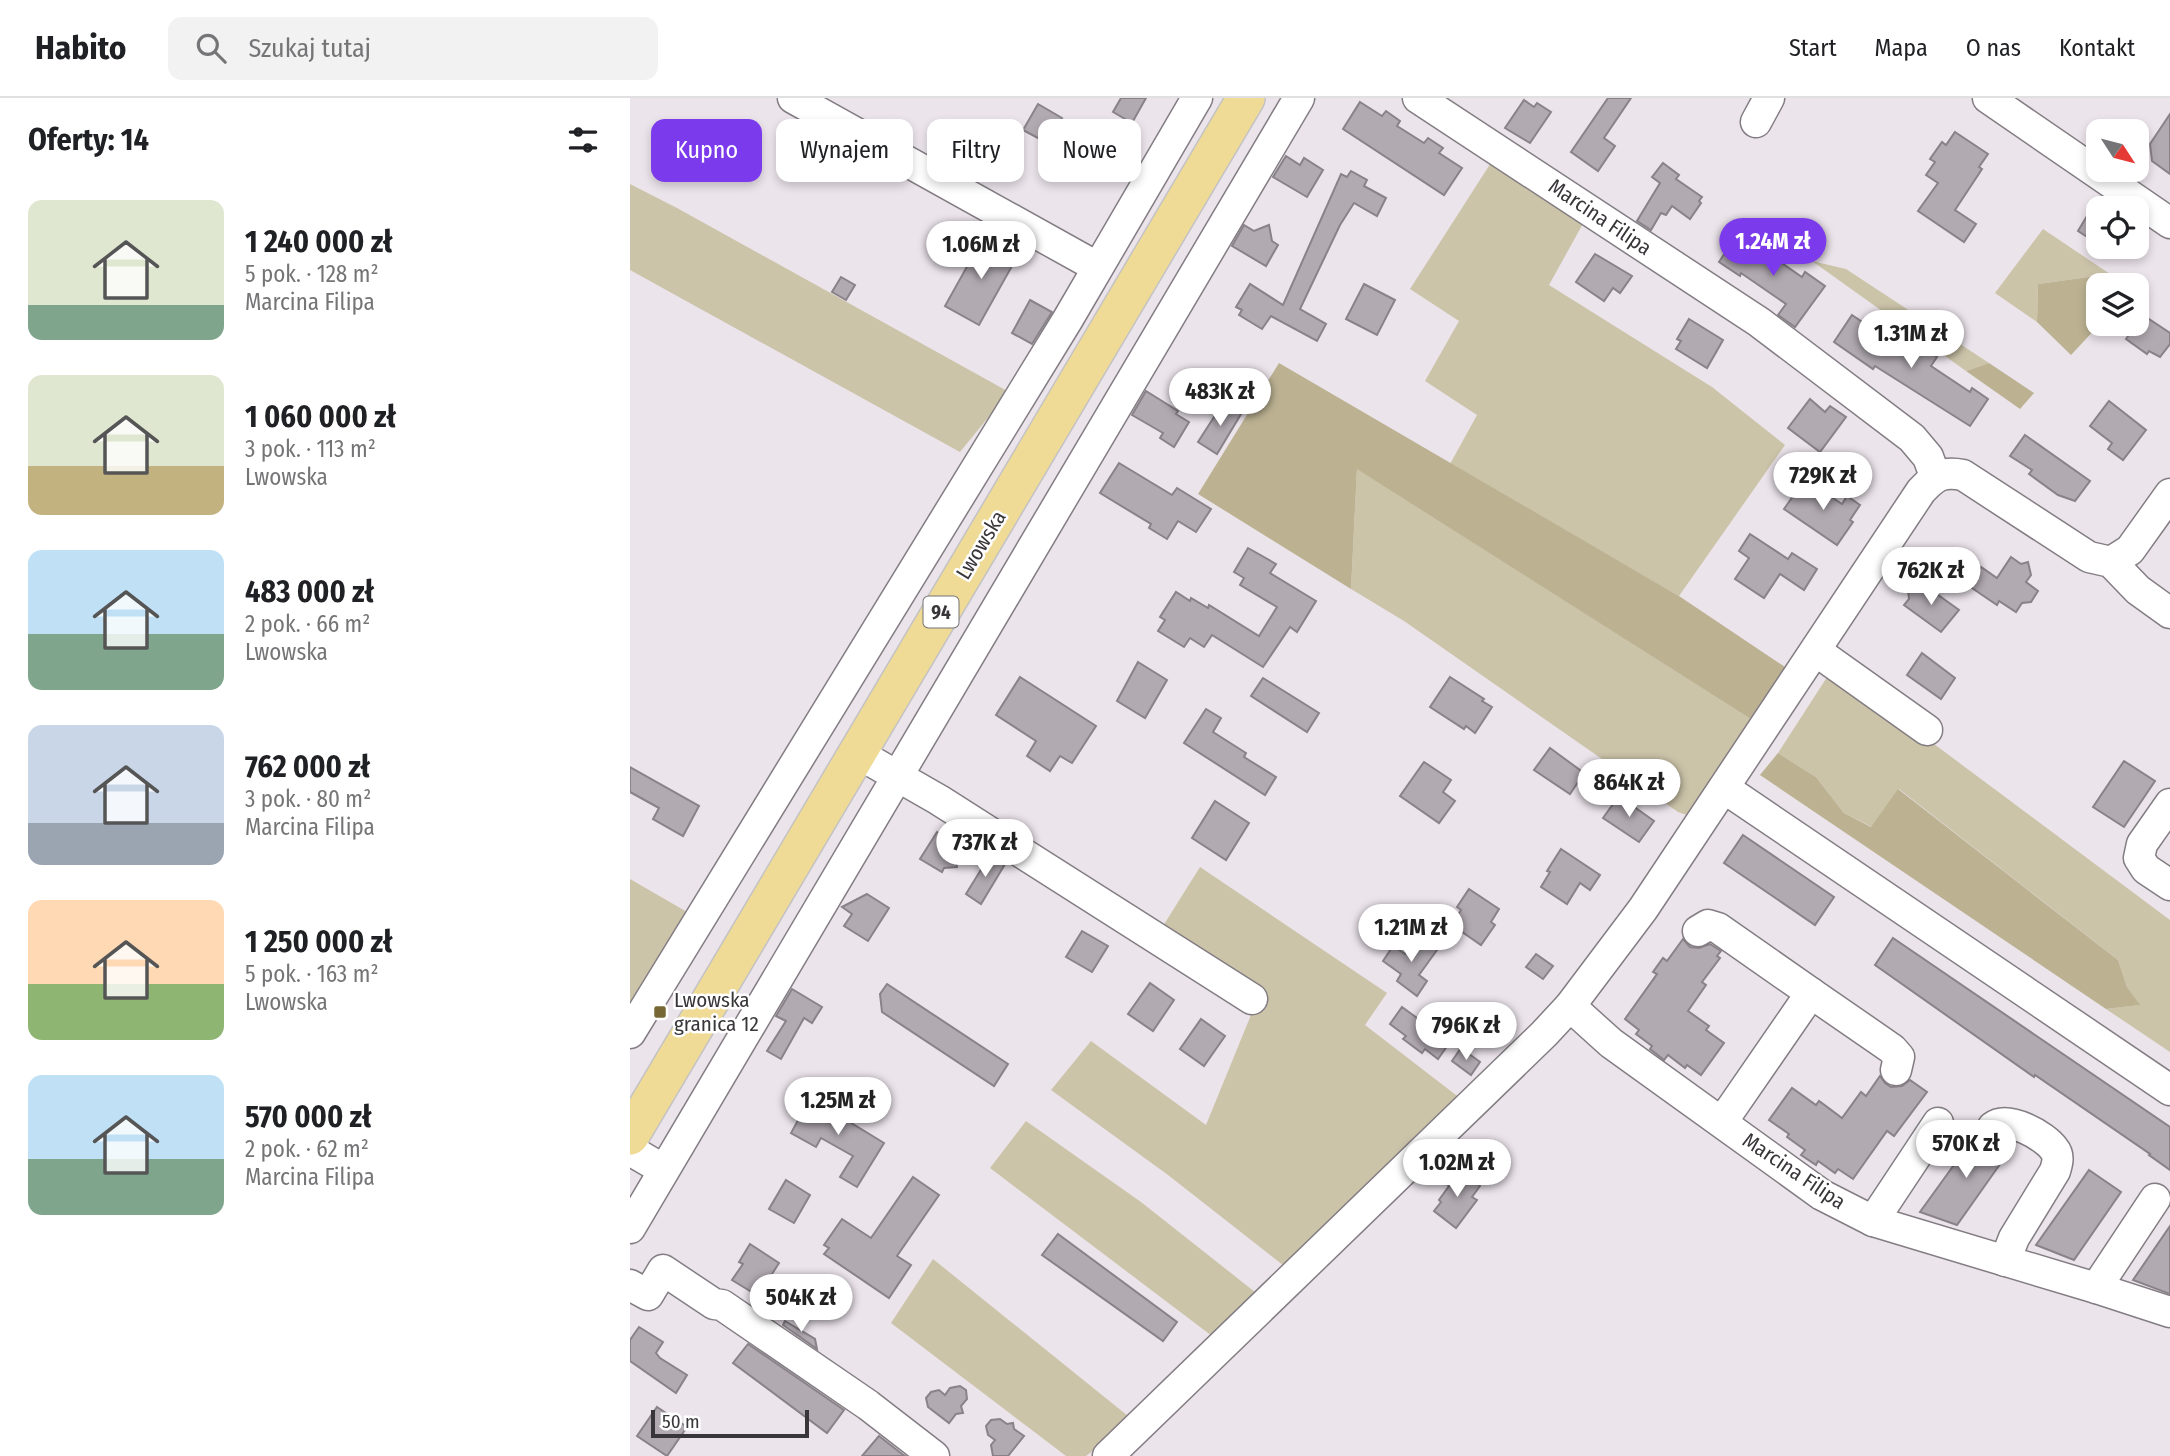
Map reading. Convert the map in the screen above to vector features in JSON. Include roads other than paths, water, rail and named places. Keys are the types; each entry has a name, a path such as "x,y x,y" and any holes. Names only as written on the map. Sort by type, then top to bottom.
{"main road":[{"name":"Lwowska","path":"630,1136 1246,98"}],"street":[{"path":"793,98 1097,267"},
{"path":"630,1033 1079,299 1197,98"},
{"path":"630,1228 1292,109 1246,98"},
{"name":"Marcina Filipa","path":"1418,98 1759,322 1912,438 1928,457 1935,476"},
{"path":"1988,98 2170,223"},
{"path":"1204,167 1244,190"},
{"path":"1150,258 1190,282"},
{"path":"1079,299 1145,358"},
{"path":"1026,469 1065,492"},
{"path":"1108,1456 1570,1006 1627,931 1921,491 1935,476 1948,472 1963,475 2088,557 2111,562 2138,590 2170,613"},
{"path":"2111,562 2130,550 2170,494"},
{"path":"984,540 1024,563"},
{"path":"1816,651 1927,730"},
{"path":"898,684 937,706"},
{"path":"857,753 939,800 1252,999"},
{"path":"1724,788 2170,1090"},
{"path":"2170,804 2142,844 2139,858 2146,869 2170,885"},
{"path":"770,900 809,923"},
{"path":"1698,931 1708,925 1718,928 1892,1049 1899,1057 1896,1070"},
{"path":"746,941 785,964"},
{"path":"716,991 755,1015"},
{"path":"1722,1122 1811,993"},
{"name":"Marcina Filipa","path":"1570,1006 1611,1044 1822,1195 1873,1221 2170,1312"},
{"path":"666,1076 705,1098"},
{"path":"1993,1127 2008,1122 2025,1128 2055,1149 2058,1160 2055,1171 2014,1238 2005,1261"},
{"path":"1873,1221 1938,1123"},
{"path":"630,1150 664,1170"},
{"path":"2096,1288 2155,1199"},
{"path":"630,1285 648,1295 663,1270 714,1304 722,1305 868,1405 934,1456"}],"place":[{"name":"Lwowska granica 12","path":"660,1012"}]}
